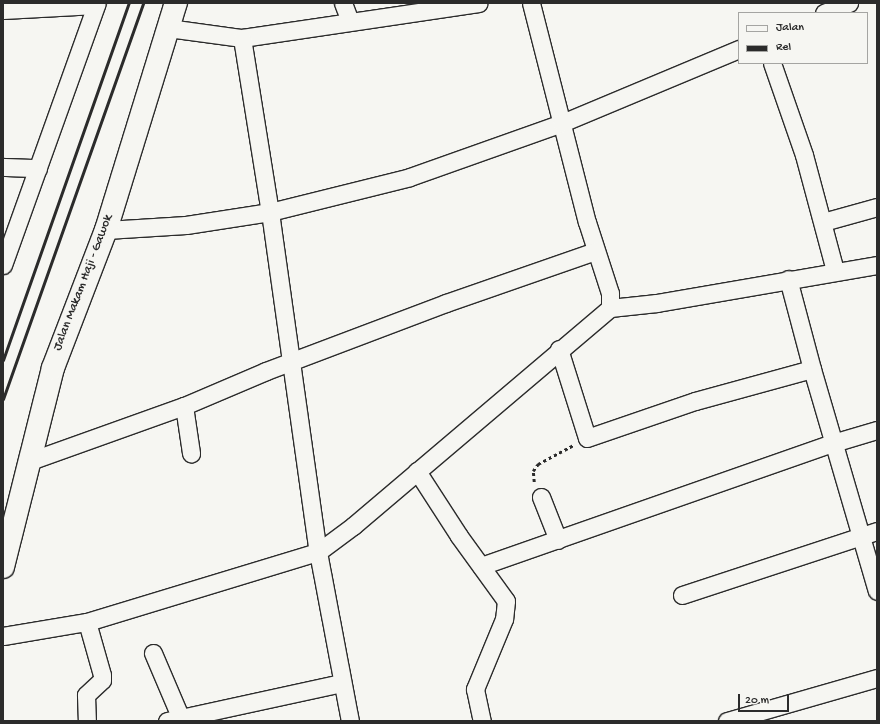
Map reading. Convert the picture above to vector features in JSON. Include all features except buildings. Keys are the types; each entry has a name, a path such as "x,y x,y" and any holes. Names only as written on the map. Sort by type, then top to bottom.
{"street":[{"name":"Jalan Makam Haji - Gawok","path":"3,566 53,368 106,230 176,3"},
{"path":"343,3 350,21"},
{"path":"168,28 242,38 455,4 478,3"},
{"path":"530,3 595,251 610,293 610,308"},
{"path":"826,12 849,3"},
{"path":"3,10 97,4 3,265"},
{"path":"242,38 270,212 318,552 341,682 350,721"},
{"path":"106,230 186,225 270,212 410,177 562,123 738,50"},
{"path":"772,64 800,143 823,222 835,271"},
{"path":"3,167 38,168"},
{"path":"823,222 877,207"},
{"path":"30,462 184,406 290,362 595,251"},
{"path":"3,636 87,622 318,552 417,471 559,349 610,308 657,303 835,271 877,266"},
{"path":"788,279 833,443 877,591"},
{"path":"559,349 587,438 687,404 812,368"},
{"path":"184,406 192,453"},
{"path":"481,566 833,443 877,430"},
{"path":"417,471 507,605 475,689 482,721"},
{"path":"541,497 558,540"},
{"path":"682,595 877,531"},
{"path":"87,622 102,675 102,680 86,695 87,721"},
{"path":"153,653 177,720 341,682"},
{"path":"727,721 877,678"}],"path":[{"path":"541,497 533,480 533,471 538,464 587,438"}],"railway":[{"path":"3,360 129,3"},
{"path":"3,399 143,3"}]}
